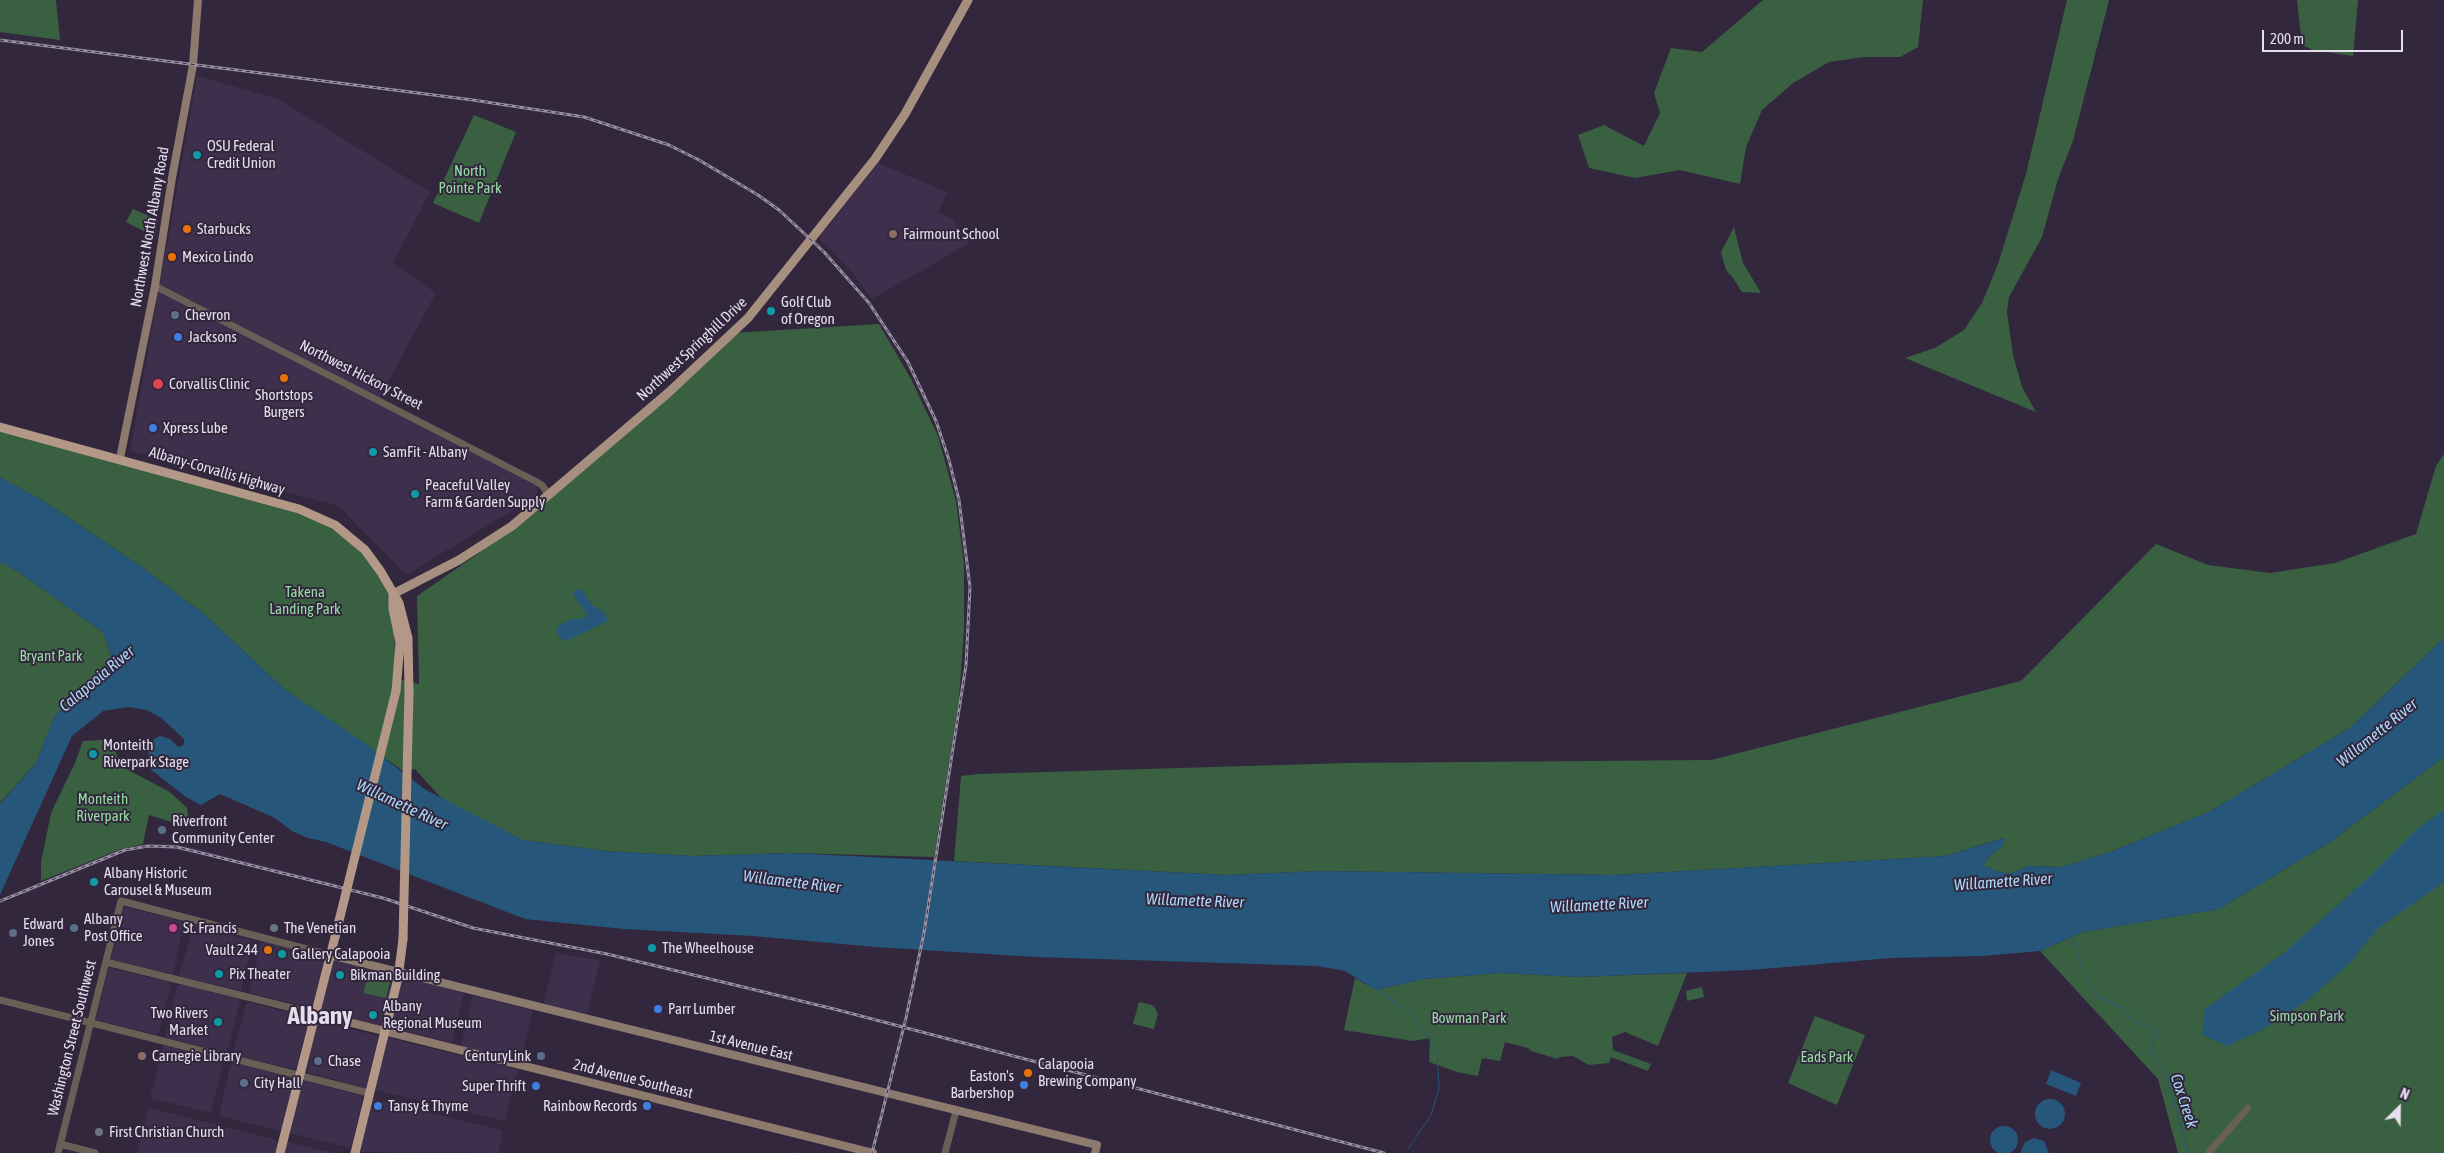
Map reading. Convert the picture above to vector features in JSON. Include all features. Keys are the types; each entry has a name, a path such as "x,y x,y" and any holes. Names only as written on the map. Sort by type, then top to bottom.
{"highway":[{"name":"Albany-Corvallis Highway","path":"0,427 120,458 299,509 327,520 347,533 365,550 381,572 401,609 408,638 409,692 403,939 399,972 354,1153"},
{"name":"Albany-Corvallis Highway","path":"280,1153 396,691 400,643 393,608 393,594"}],"main road":[{"name":"Northwest North Albany Road","path":"120,458 155,286 172,178 193,65 198,0"},
{"name":"Northwest Springhill Drive","path":"393,594 475,551 512,526 549,496 716,349 748,318 890,139 968,0"},
{"name":"1st Avenue East","path":"330,955 956,1110 1096,1149"},
{"name":"2nd Avenue Southeast","path":"316,1014 873,1153"}],"street":[{"name":"Northwest Hickory Street","path":"155,286 535,481 542,485 549,496"},
{"name":"Washington Street Southwest","path":"58,1153 120,901 330,955"},
{"path":"106,962 316,1014"},
{"path":"0,1000 369,1093"},
{"path":"2208,1153 2248,1108"},
{"path":"945,1153 956,1110"},
{"path":"60,1144 95,1153"}],"shaded area":[{"path":"197,76 278,99 430,192 393,263 436,293 377,402 536,486 538,495 406,575 339,506 130,451"},
{"name":"Fairmount School","path":"878,163 947,192 938,212 954,220 957,227 970,243 872,299 850,270 819,238"},
{"path":"151,844 168,844 195,848 337,884 336,888 196,853 155,847 124,852 23,895 21,890 121,849"},
{"path":"124,907 184,922 173,974 111,959"},
{"path":"194,925 253,941 241,991 179,976"},
{"path":"263,941 323,957 324,961 312,1008 249,993 260,944"},
{"path":"556,953 600,960 587,1014 546,1004 544,1001"},
{"path":"334,960 395,976 381,1026 321,1011"},
{"path":"110,968 169,982 171,985 158,1035 96,1020"},
{"path":"406,977 464,993 452,1043 390,1028 402,980"},
{"path":"181,984 240,1000 227,1053 165,1037 177,986"},
{"path":"473,995 533,1010 521,1060 461,1046"},
{"path":"247,1002 309,1018 296,1069 234,1056 233,1052"},
{"path":"318,1021 378,1036 366,1088 306,1072"},
{"path":"388,1038 518,1070 505,1121 375,1090"},
{"path":"163,1045 224,1060 211,1113 150,1098"},
{"path":"233,1063 293,1078 294,1081 282,1130 219,1116 230,1066"},
{"path":"303,1081 363,1096 351,1148 289,1133"},
{"path":"375,1099 500,1130 503,1133 498,1153 362,1152 360,1149 372,1101"},
{"path":"150,1108 274,1139 279,1145 275,1153 137,1153 147,1110"},
{"path":"287,1142 289,1142 333,1153 285,1153"}],"green space":[{"path":"0,0 56,0 60,40 0,32"},
{"path":"1763,0 1923,0 1918,47 1900,57 1864,57 1829,62 1793,83 1762,110 1746,147 1740,184 1680,170 1635,178 1589,168 1578,135 1604,125 1644,146 1660,113 1654,93 1671,48 1702,52"},
{"path":"2067,0 2109,0 2073,141 2058,179 2042,237 2009,297 2007,312 2013,355 2022,387 2036,412 1905,358 1935,348 1964,330 1982,303 1998,264 2026,174"},
{"path":"2297,0 2358,0 2353,56 2313,50 2302,45"},
{"name":"North Pointe Park","path":"474,115 516,132 479,223 433,203"},
{"path":"133,209 158,220 155,237 126,222"},
{"path":"1734,227 1743,263 1761,293 1742,292 1726,270 1721,252"},
{"name":"Takena Landing Park","path":"879,324 911,379 938,436 956,501 964,564 964,631 959,698 934,857 791,853 691,856 606,851 523,840 442,799 415,769 402,770 284,689 205,615 143,568 45,502 0,477 0,431 299,509 358,543 381,572 392,608 397,679 419,684 417,596 475,556 531,511 733,333"},
{"path":"2444,454 2444,638 2350,728 2209,812 2110,852 2062,867 2029,866 2010,874 1995,871 1983,865 1991,855 2002,847 2004,838 1945,856 1616,875 1320,871 1227,875 954,861 961,776 1347,763 1711,760 2021,681 2156,544 2208,565 2270,573 2335,563 2416,534 2436,466"},
{"name":"Bryant Park","path":"0,562 17,571 103,632 111,656 87,691 55,715 36,763 0,803"},
{"name":"Monteith Riverpark","path":"103,740 113,745 120,764 170,792 187,808 188,815 185,826 149,815 143,844 121,849 41,881 41,862 51,813 75,763 83,741"},
{"name":"Simpson Park","path":"2444,757 2444,1153 2178,1153 2158,1079 2040,951 2083,932 2219,909 2330,842"},
{"path":"370,972 391,977 386,998 363,993"},
{"name":"Bowman Park","path":"1502,973 1578,977 1687,973 1658,1046 1625,1032 1612,1037 1613,1050 1651,1064 1648,1071 1611,1057 1609,1063 1589,1065 1573,1056 1559,1057 1558,1059 1505,1042 1500,1061 1482,1058 1478,1076 1457,1072 1429,1062 1430,1038 1413,1041 1344,1030 1355,978 1376,990 1423,979"},
{"path":"1702,987 1704,997 1687,1001 1686,991"},
{"path":"1139,1002 1152,1005 1155,1008 1158,1014 1154,1029 1133,1024"},
{"name":"Eads Park","path":"1815,1016 1865,1035 1837,1105 1788,1083"}],"water":[{"path":"0,477 45,502 143,568 205,615 284,689 363,742 426,790 523,840 606,851 691,856 791,853 1227,875 1320,871 1616,875 1945,856 2005,838 2002,847 1991,855 1983,865 1995,871 2010,874 2029,866 2062,867 2110,852 2209,812 2350,728 2444,638 2444,757 2330,842 2219,909 2083,932 2040,951 1983,956 1891,958 1751,970 1578,977 1502,973 1423,979 1376,990 1345,971 1317,966 1036,957 875,947 753,936 624,929 525,919 326,842 308,838 292,831 275,818 220,794 201,805 186,797 150,769 148,761 149,750 154,739 160,736 170,739 177,746 181,747 184,744 184,739 160,717 146,710 129,707 103,711 72,736 0,895 0,804 36,763 55,715 87,691 111,656 103,632 17,571 0,562"},
{"path":"575,589 583,591 592,605 603,611 608,621 566,641 561,640 556,631 559,625 570,620 587,617 587,614 573,595"},
{"path":"2444,810 2444,882 2378,928 2348,965 2304,1003 2262,1030 2227,1046 2202,1034 2205,1009 2285,952 2368,878 2419,827"},
{"path":"2051,1070 2081,1083 2076,1096 2046,1084"},
{"path":"2050,1099 2056,1100 2064,1108 2064,1120 2056,1128 2050,1129 2044,1128 2036,1120 2035,1114 2036,1108 2044,1100"},
{"path":"2004,1126 2014,1130 2018,1140 2014,1150 2004,1154 1994,1150 1990,1140 1994,1130"},
{"path":"2034,1138 2044,1141 2049,1153 2020,1153 2025,1142"}],"waterway":[{"name":"Cox Creek","path":"2073,936 2076,954 2097,996 2120,1007 2134,1022 2155,1029 2152,1052 2167,1079 2189,1153"},
{"path":"1376,989 1409,1012 1437,1051 1439,1088 1431,1115 1408,1149"}],"railway":[{"path":"0,40 473,100 584,117 669,145 699,160 758,195 779,210 824,252 869,303 908,362 936,421 949,460 959,500 970,587 966,665 924,933 906,1018 872,1153"},
{"path":"0,901 125,850 148,846 177,847 383,898 473,928 607,954 834,1009 1384,1153"}],"place":[{"name":"OSU Federal Credit Union","path":"197,155"},
{"name":"Starbucks","path":"187,229"},
{"name":"Fairmount School","path":"893,234"},
{"name":"Mexico Lindo","path":"172,257"},
{"name":"Golf Club of Oregon","path":"771,311"},
{"name":"Chevron","path":"175,315"},
{"name":"Jacksons","path":"178,337"},
{"name":"Shortstops Burgers","path":"284,378"},
{"name":"Corvallis Clinic","path":"158,384"},
{"name":"Xpress Lube","path":"153,428"},
{"name":"SamFit - Albany","path":"373,452"},
{"name":"Peaceful Valley Farm & Garden Supply","path":"415,494"},
{"name":"Monteith Riverpark Stage","path":"93,754"},
{"name":"Riverfront Community Center","path":"162,830"},
{"name":"Albany Historic Carousel & Museum","path":"94,882"},
{"name":"Albany Post Office","path":"74,928"},
{"name":"St. Francis","path":"173,928"},
{"name":"The Venetian","path":"274,928"},
{"name":"Edward Jones","path":"13,933"},
{"name":"The Wheelhouse","path":"652,948"},
{"name":"Vault 244","path":"268,950"},
{"name":"Gallery Calapooia","path":"282,954"},
{"name":"Pix Theater","path":"219,974"},
{"name":"Bikman Building","path":"340,975"},
{"name":"Parr Lumber","path":"658,1009"},
{"name":"Albany Regional Museum","path":"373,1015"},
{"name":"Two Rivers Market","path":"218,1022"},
{"name":"Carnegie Library","path":"142,1056"},
{"name":"CenturyLink","path":"541,1056"},
{"name":"Chase","path":"318,1061"},
{"name":"Calapooia Brewing Company","path":"1028,1073"},
{"name":"City Hall","path":"244,1083"},
{"name":"Easton's Barbershop","path":"1024,1085"},
{"name":"Super Thrift","path":"536,1086"},
{"name":"Tansy & Thyme","path":"378,1106"},
{"name":"Rainbow Records","path":"647,1106"},
{"name":"First Christian Church","path":"99,1132"}],"district":[{"name":"Albany","path":"320,1016"}],"water label":[{"name":"Calapooia River","path":"97,679"},
{"name":"Willamette River","path":"2377,733"},
{"name":"Willamette River","path":"402,805"},
{"name":"Willamette River","path":"792,882"},
{"name":"Willamette River","path":"2003,882"},
{"name":"Willamette River","path":"1195,901"},
{"name":"Willamette River","path":"1599,905"}]}
